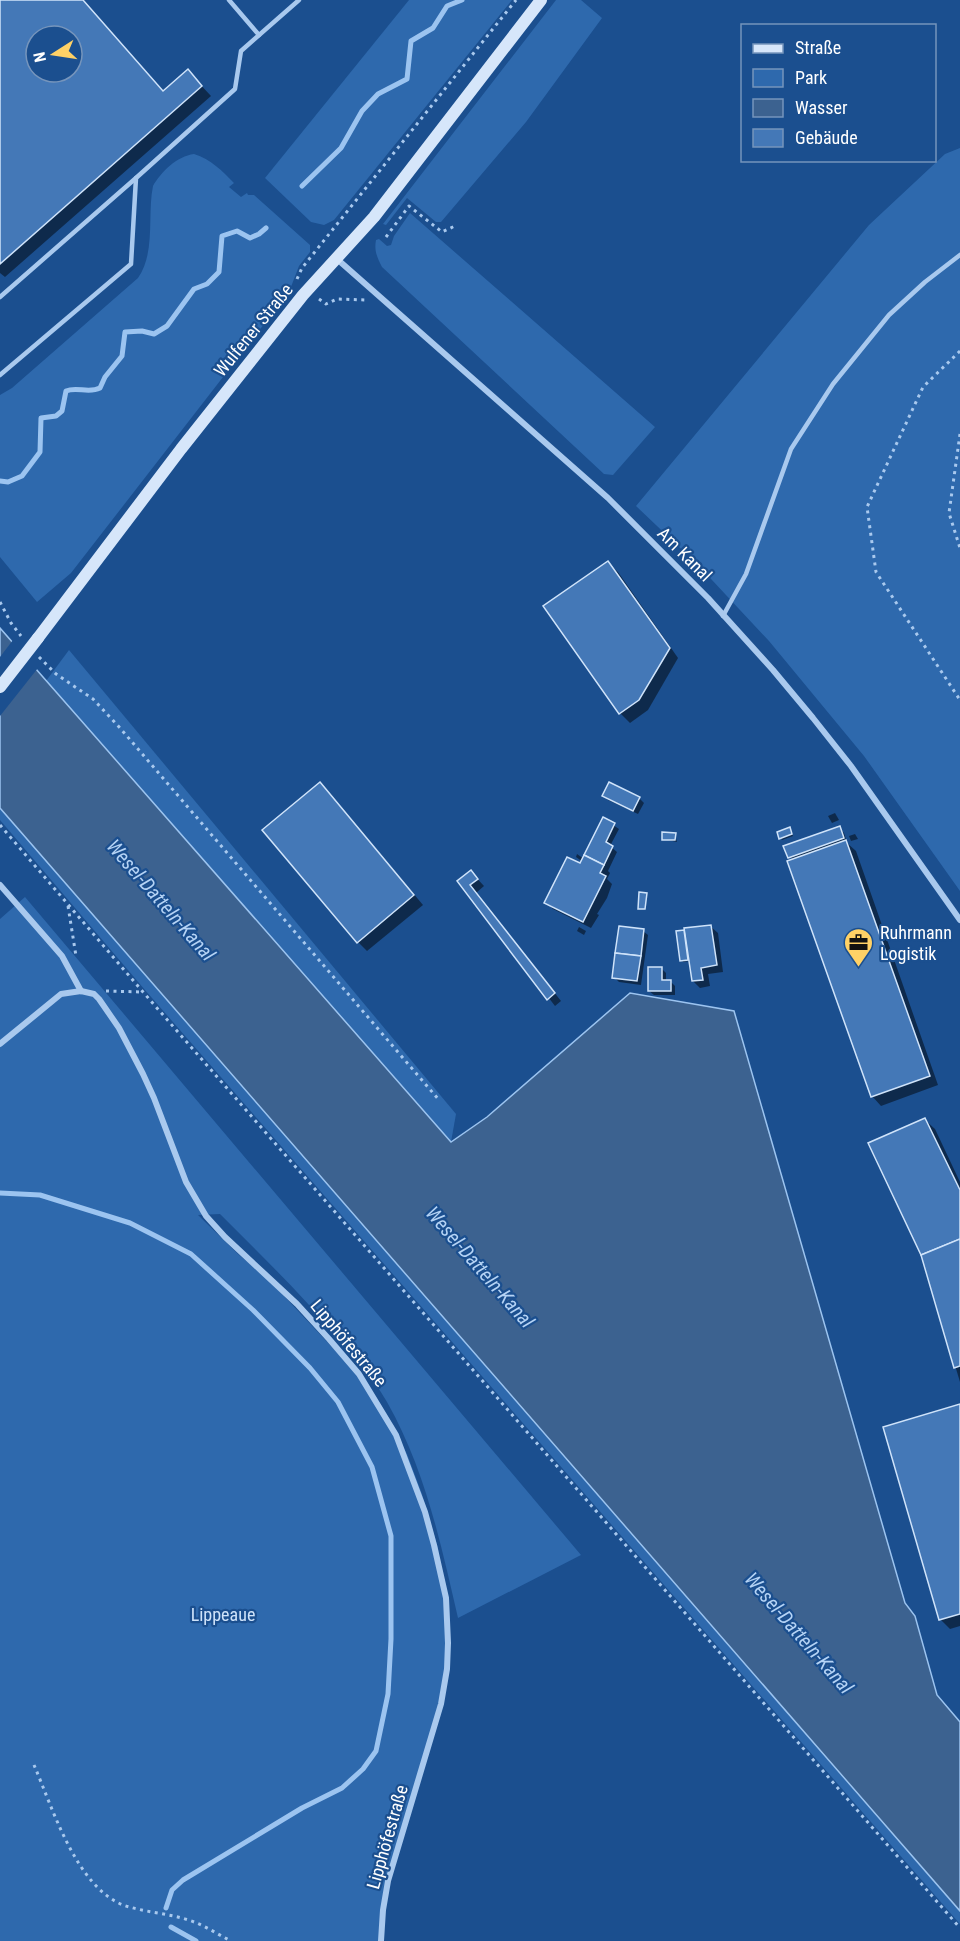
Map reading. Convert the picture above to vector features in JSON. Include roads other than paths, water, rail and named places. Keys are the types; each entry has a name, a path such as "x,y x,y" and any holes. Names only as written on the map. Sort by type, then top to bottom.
{"main road":[{"name":"Wulfener Straße","path":"0,687 303,295 381,208 541,0"}],"street":[{"name":"Am Kanal","path":"337,259 612,502 708,598 773,670 845,758 960,920"},
{"path":"0,885 62,956 81,991 61,994 0,1044"},
{"name":"Lipphöfestraße","path":"81,991 94,994 119,1028 154,1098 186,1182 206,1216 225,1237 297,1304 359,1374 379,1404 405,1456 425,1512 446,1598 447,1669 441,1704 388,1881 381,1941"}],"lane":[{"path":"228,0 259,35"},
{"path":"0,297 235,90 240,51 299,0"},
{"path":"0,375 131,264 136,178"},
{"path":"723,616 746,574 791,448 833,384 889,315 925,282 960,255"}],"water":[{"name":"Wesel-Datteln-Kanal","path":"0,628 451,1142 487,1117 630,993 734,1011 905,1603 915,1616 937,1695 960,1722 960,1911 0,808"}],"waterway":[{"path":"302,186 341,148 362,111 378,94 407,79 411,41 433,28 447,6 462,0"},
{"path":"0,481 8,482 22,476 40,452 41,418 56,416 62,411 66,391 100,388 105,377 122,356 125,332 142,331 154,334 167,326 194,289 207,284 219,272 222,236 237,231 250,238 266,228"},
{"path":"0,1193 40,1195 130,1223 191,1254 253,1310 310,1368 338,1402 372,1467 391,1536 391,1639 388,1694 376,1751 363,1769 342,1788 302,1808 183,1880 172,1890 166,1908"},
{"path":"171,1927 196,1941"}],"place":[{"name":"Ruhrmann Logistik","path":"859,968"}],"park label":[{"name":"Lippeaue","path":"223,1614"}]}
